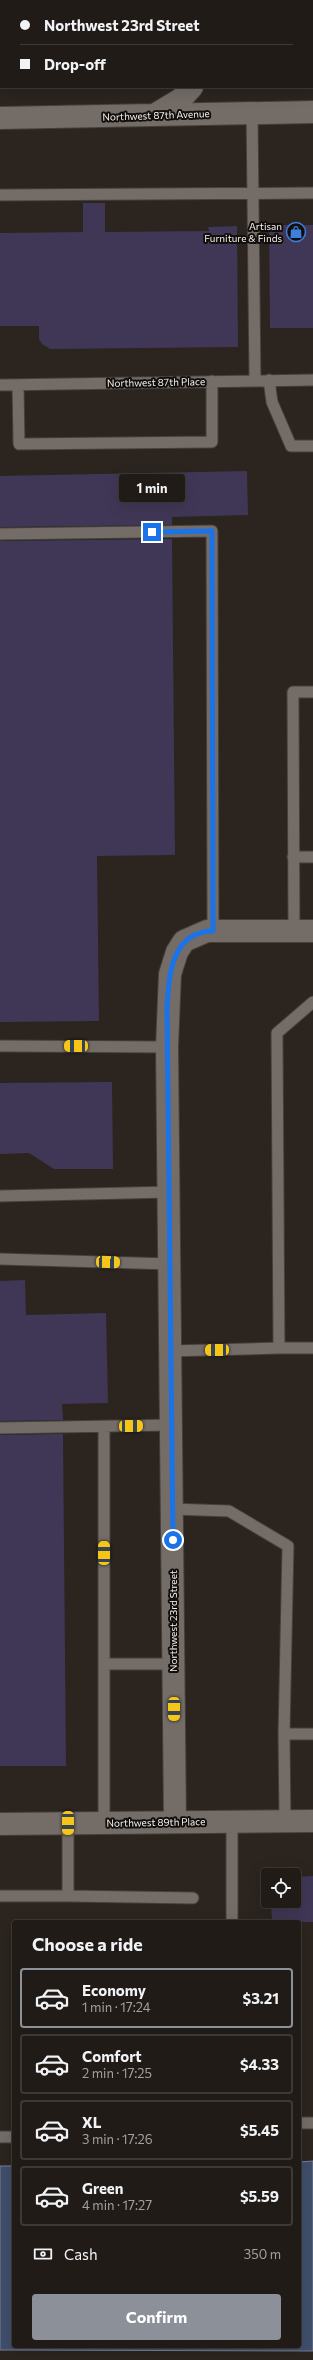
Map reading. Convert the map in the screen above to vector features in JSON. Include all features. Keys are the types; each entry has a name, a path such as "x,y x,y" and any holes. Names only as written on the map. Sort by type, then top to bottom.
{"street":[{"path":"155,115 181,99 191,88"},
{"name":"Northwest 87th Avenue","path":"0,118 313,112"},
{"name":"Northwest 23rd Street","path":"175,1822 167,1047 168,987 172,964 184,941 194,935 213,931 303,931"},
{"name":"Northwest 89th Place","path":"0,1824 313,1821"}],"lane":[{"path":"252,112 255,380"},
{"path":"0,195 313,193"},
{"path":"269,380 272,402 291,446 313,446"},
{"name":"Northwest 87th Place","path":"0,385 313,380"},
{"path":"18,385 19,444 212,442 212,381"},
{"path":"0,534 212,531 213,931"},
{"path":"303,931 293,857 293,692 313,692"},
{"path":"293,857 313,857"},
{"path":"280,1348 278,1033 313,1002"},
{"path":"0,1046 167,1047"},
{"path":"0,1196 169,1192"},
{"path":"0,1259 170,1264"},
{"path":"170,1351 313,1348"},
{"path":"0,1428 171,1425"},
{"path":"104,1427 104,1823"},
{"path":"172,1510 230,1511 288,1546 284,1734 285,1821"},
{"path":"104,1664 174,1664"},
{"path":"284,1734 313,1734"},
{"path":"232,1822 232,1920"},
{"path":"68,1823 68,1896"},
{"path":"0,1896 193,1898"},
{"path":"301,2123 313,2123"},
{"path":"0,2137 12,2137"}],"water":[{"path":"313,2161 313,2351 0,2350 0,2166 12,2166 12,2348 301,2348 301,2162"}],"building":[{"path":"83,203 105,203 105,232 209,231 208,227 237,226 238,347 50,349 42,344 39,339 39,326 0,326 0,233 83,232"},
{"path":"269,225 313,225 313,328 270,328"},
{"path":"247,471 248,515 172,517 172,525 0,527 0,476"},
{"path":"172,539 175,855 97,856 99,1021 0,1022 0,541"},
{"path":"112,1082 113,1169 54,1169 29,1153 0,1154 0,1083"},
{"path":"25,1280 26,1315 106,1313 108,1403 62,1404 63,1420 0,1421 0,1281"},
{"path":"63,1434 66,1766 0,1766 0,1435"},
{"path":"313,1876 313,1922 301,1922 301,1920 272,1920 271,1908 301,1908 301,1877"}],"place":[{"name":"Artisan Furniture & Finds","path":"296,232"}],"route":[{"path":"152,532 212,531 213,931 207,931 194,935 184,941 177,952 170,974 167,1007 173,1540"}]}
